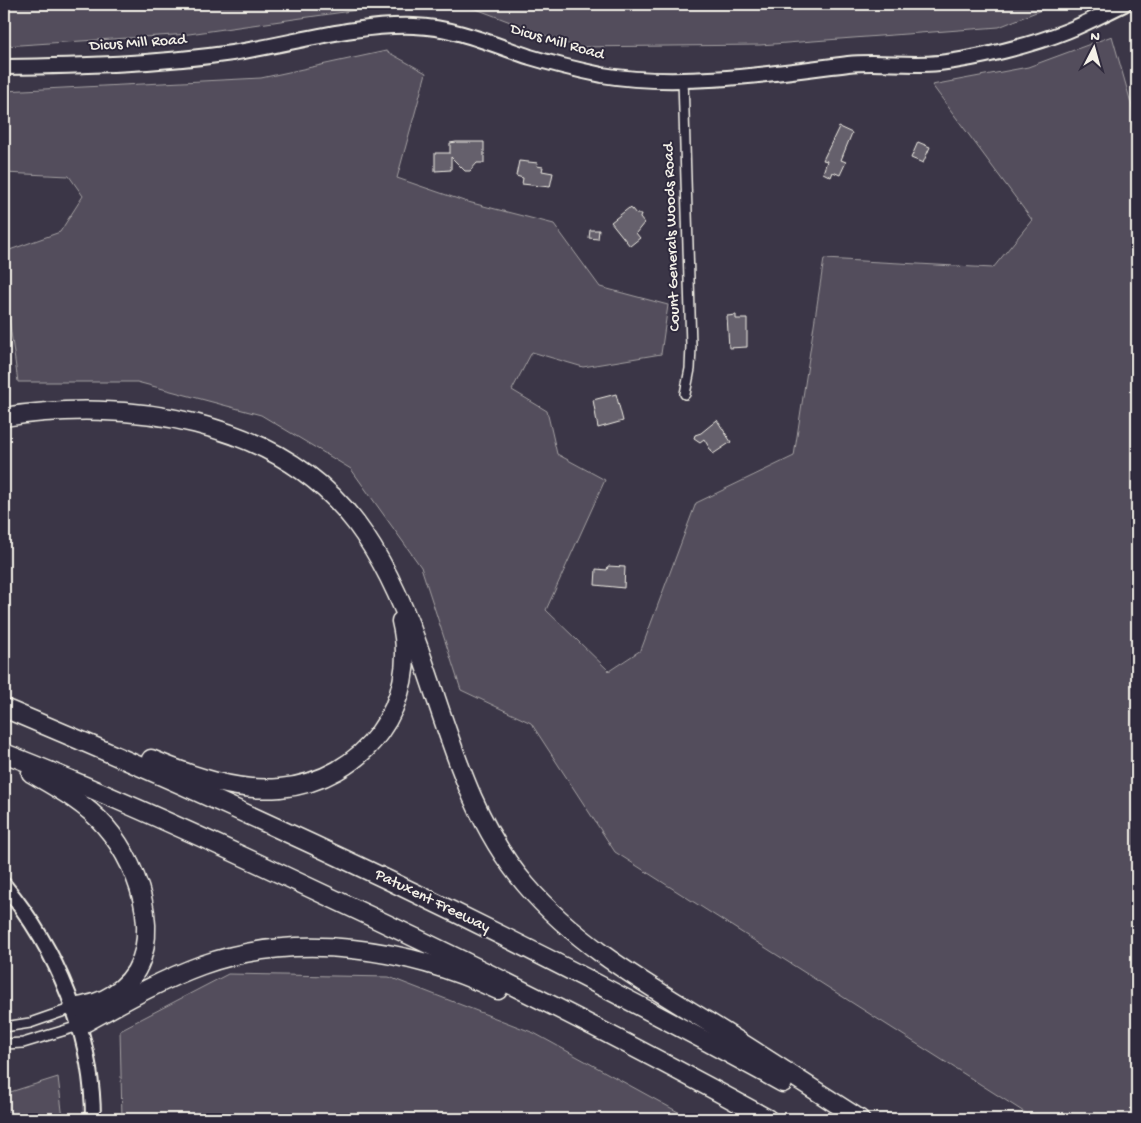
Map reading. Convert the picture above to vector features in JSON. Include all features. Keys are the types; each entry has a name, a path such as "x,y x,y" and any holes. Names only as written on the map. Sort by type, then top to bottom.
{"highway":[{"path":"4,418 52,411 117,411 196,425 256,445 300,469 341,506 370,544 394,589 417,643 474,801 492,836 525,884 569,928 608,959 860,1119"},
{"path":"4,702 199,777 260,788 280,788 317,780 334,773 366,751 383,730 396,705 405,666 405,645 394,589"},
{"name":"Patuxent Freeway","path":"4,708 242,812 409,890 710,1043 850,1119"},
{"path":"4,753 94,789 375,918 533,996 701,1082 768,1119"},
{"path":"4,759 59,789 83,806 104,825 129,860 141,890 146,929 139,961 133,974 114,994 98,1003 73,1008"},
{"path":"79,1026 137,994 204,964 279,949 351,948 420,962 457,974 701,1082"}],"street":[{"name":"Dicus Mill Road","path":"4,67 118,65 177,60 338,33 416,26 448,30 530,57 605,75 642,79 771,74 856,63 940,63 1046,38 1067,31 1124,4"},
{"name":"Count Generals Woods Road","path":"682,78 692,346 685,394"},
{"path":"4,885 32,924 48,951 73,1008 87,1061 93,1119"},
{"path":"4,1027 30,1023 73,1008"},
{"path":"4,1044 22,1043 79,1026"}],"shaded area":[{"path":"4,4 463,4 393,5 189,34 4,46"},
{"path":"463,4 1056,4 999,27 760,45 576,47"},
{"path":"1112,36 1137,124 1137,1119 1035,1119 615,852 531,723 461,690 421,567 351,469 261,415 137,382 18,382 4,283 4,252 60,232 83,196 69,176 4,173 4,91 261,78 386,51 426,73 397,178 464,201 554,224 600,287 668,305 661,354 583,367 532,352 512,390 547,411 557,454 605,480 546,610 609,671 641,650 696,503 794,456 824,259 993,268 1032,220 932,85 1028,67"},
{"path":"228,974 389,977 534,1033 691,1119 122,1119 120,1030"},
{"path":"58,1077 63,1119 4,1119 4,1094"}],"building":[{"path":"839,127 852,133 841,160 846,162 840,175 833,172 831,177 823,173 827,161 823,160"},
{"path":"484,142 484,163 477,163 470,171 465,171 451,157 451,170 435,171 435,153 450,153 450,143"},
{"path":"918,142 930,147 923,163 911,158"},
{"path":"519,161 538,163 537,166 543,167 542,171 553,173 550,187 522,184 523,178 516,176"},
{"path":"629,208 636,214 641,214 640,218 644,223 636,233 640,238 630,246 611,222"},
{"path":"590,230 599,230 598,239 589,238"},
{"path":"736,315 736,319 747,319 747,347 729,348 727,316"},
{"path":"616,394 623,421 598,428 593,400"},
{"path":"717,420 731,442 713,454 704,439 700,442 694,438 695,435 701,433"},
{"path":"608,566 625,567 624,588 595,585 596,569 607,570"}]}
